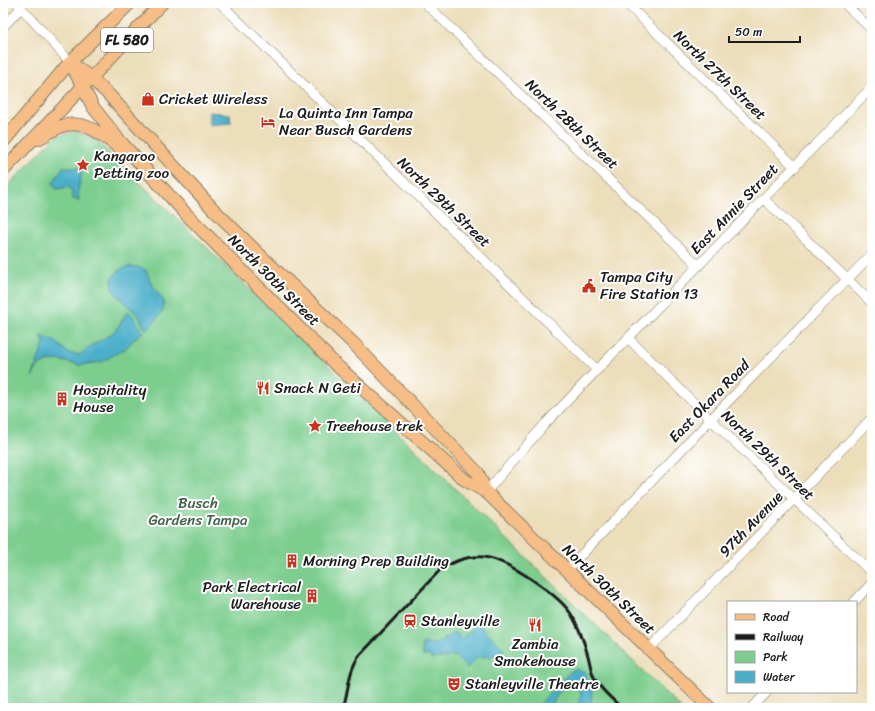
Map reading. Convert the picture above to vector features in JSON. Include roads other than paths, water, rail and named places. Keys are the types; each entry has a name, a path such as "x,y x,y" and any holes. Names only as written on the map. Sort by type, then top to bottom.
{"main road":[{"name":"FL 580","path":"3,142 70,62 130,3"},
{"name":"FL 580","path":"3,171 162,3"},
{"name":"North 30th Street","path":"70,62 91,78 108,94 213,209 376,366 478,474 486,492"},
{"name":"North 30th Street","path":"70,62 92,107 119,140 187,215 335,364 465,480 486,492 710,708"},
{"path":"28,145 65,125 75,125 93,129 141,165"}],"street":[{"name":"North 29th Street","path":"220,3 597,370"},
{"name":"North 28th Street","path":"425,3 699,266"},
{"name":"North 27th Street","path":"626,3 795,167"},
{"path":"844,3 872,30"},
{"name":"North 30th Street","path":"19,6 70,62"},
{"path":"3,27 19,6"},
{"name":"East Annie Street","path":"486,492 546,424 597,370 629,339 872,87"},
{"path":"764,199 872,303"},
{"name":"East Okara Road","path":"567,570 710,419 872,254"},
{"name":"North 29th Street","path":"629,339 710,419 872,573"},
{"name":"97th Avenue","path":"649,649 872,418"},
{"path":"855,601 872,583"},
{"path":"752,708 766,693"}],"water":[{"path":"209,112 230,114 231,123 209,125"},
{"path":"63,167 81,168 78,190 79,200 73,199 71,189 68,187 56,189 53,183"},
{"path":"127,267 138,267 146,270 152,285 164,301 163,311 149,328 144,328 139,316 114,292 112,288 112,281 117,272"},
{"path":"128,311 135,318 143,332 125,349 101,362 80,365 58,360 47,362 38,366 32,377 44,344 41,336 55,341 68,353 80,355 114,332"},
{"path":"478,623 504,649 497,657 494,654 490,658 486,655 482,659 479,656 467,668 455,656 431,659 430,655 423,656 422,644 435,644 455,632 462,639"},
{"path":"577,669 586,674 586,678 592,690 591,702 586,708 578,708 581,692 574,680 560,691 553,703 552,708 536,708 571,671"}],"railway":[{"path":"343,708 353,667 360,655 440,570 451,563 470,557 489,558 509,566 546,589 565,606 574,618 581,635 594,677 604,691 622,708"}],"place":[{"name":"Cricket Wireless","path":"148,99"},
{"name":"La Quinta Inn Tampa Near Busch Gardens","path":"268,122"},
{"name":"Kangaroo Petting zoo","path":"83,165"},
{"name":"Tampa City Fire Station 13","path":"589,286"},
{"name":"Snack N Geti","path":"263,388"},
{"name":"Hospitality House","path":"62,399"},
{"name":"Treehouse trek","path":"315,426"},
{"name":"Morning Prep Building","path":"292,561"},
{"name":"Park Electrical Warehouse","path":"312,596"},
{"name":"Stanleyville","path":"410,621"},
{"name":"Zambia Smokehouse","path":"535,625"},
{"name":"Stanleyville Theatre","path":"454,684"}],"park label":[{"name":"Busch Gardens Tampa","path":"198,512"}]}
